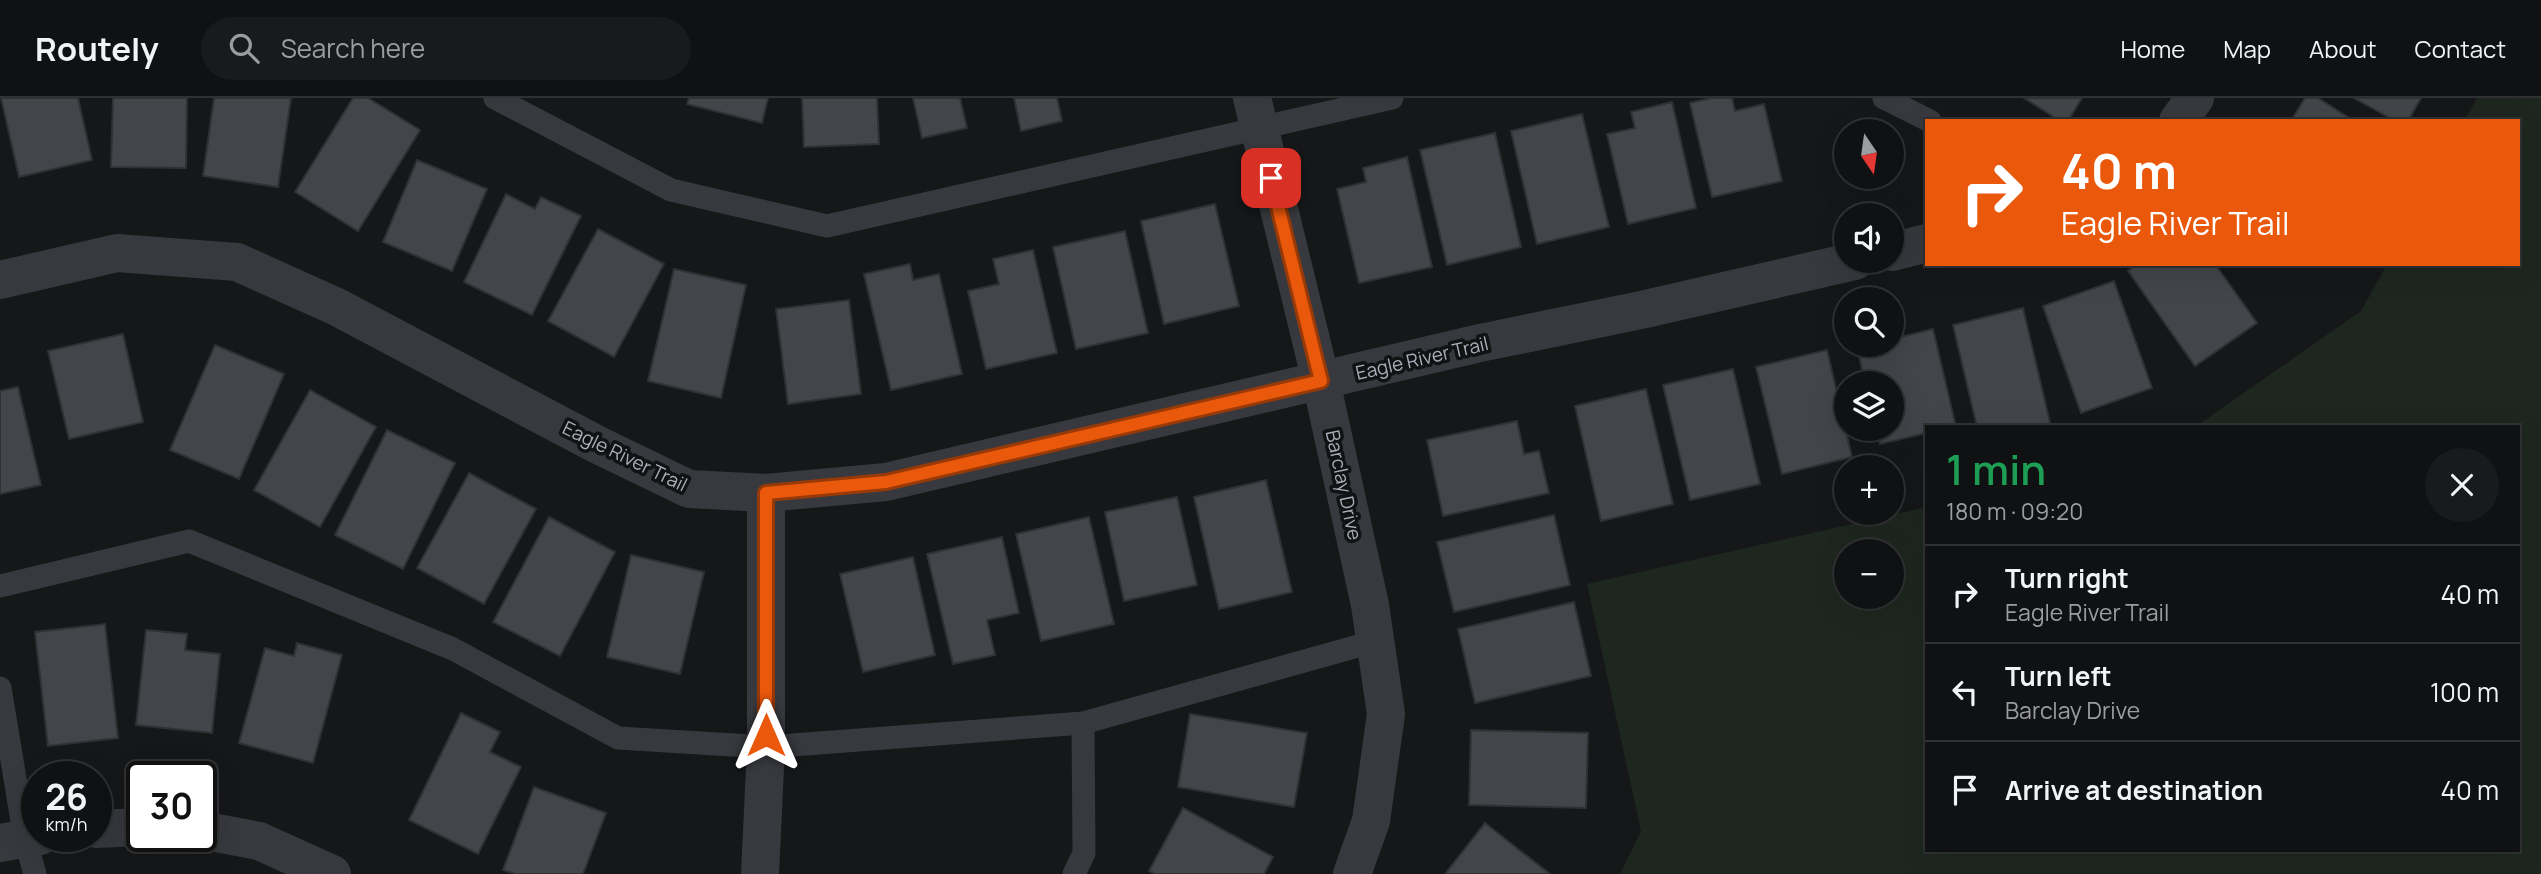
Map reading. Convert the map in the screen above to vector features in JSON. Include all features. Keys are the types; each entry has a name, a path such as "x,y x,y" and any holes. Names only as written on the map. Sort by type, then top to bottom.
{"street":[{"path":"2179,119 2195,98"},
{"name":"Barclay Drive","path":"1256,113 1321,381 1370,605 1386,715 1371,821 1352,874"},
{"path":"1904,249 1925,244"},
{"name":"Eagle River Trail","path":"0,280 117,253 237,262 337,306 598,445 689,489 766,493 886,482 1480,343 1642,310 1834,266"},
{"path":"760,874 766,747 766,493"},
{"path":"217,833 259,841 332,874"}],"lane":[{"path":"495,98 671,190 827,226 1256,113 1392,98"},
{"path":"1884,98 1926,119"},
{"path":"0,586 189,541 453,649 618,738 766,747 1083,723 1376,641"},
{"path":"0,688 21,822"},
{"path":"1074,874 1084,853 1083,723"}],"shaded area":[{"path":"2477,98 2541,98 2541,874 1620,874 1641,831 1587,584 1848,525 1904,525 1904,512 1925,507 1925,852 2520,852 2520,425 2198,425 2361,311 2386,266 2520,266 2520,119 2465,119"}],"building":[{"path":"1,98 78,98 92,160 19,177"},
{"path":"113,98 187,98 186,168 111,167"},
{"path":"214,98 291,98 278,187 203,176"},
{"path":"353,98 368,98 420,130 358,231 295,192"},
{"path":"689,98 768,98 762,123 687,104"},
{"path":"802,98 877,98 879,144 804,147"},
{"path":"913,98 960,98 967,128 922,138"},
{"path":"1014,98 1057,98 1062,121 1021,131"},
{"path":"1711,98 1732,98 1735,111 1764,104 1782,181 1712,197 1690,103"},
{"path":"2024,98 2082,98 2069,119 2057,119"},
{"path":"2305,98 2318,98 2351,119 2292,119"},
{"path":"2354,98 2421,98 2409,119 2391,119"},
{"path":"1672,102 1696,208 1628,224 1607,134 1635,128 1631,112"},
{"path":"1582,114 1609,227 1537,244 1511,131"},
{"path":"1495,133 1521,247 1447,265 1420,150"},
{"path":"1407,157 1432,267 1359,283 1337,189 1366,182 1363,168"},
{"path":"417,160 487,189 452,271 383,242"},
{"path":"506,194 535,209 541,197 581,216 532,315 464,282"},
{"path":"1215,204 1239,306 1164,324 1141,221"},
{"path":"598,229 664,264 614,357 548,321"},
{"path":"1125,231 1148,333 1076,349 1053,247"},
{"path":"1033,250 1057,353 986,369 968,291 999,284 993,259"},
{"path":"910,264 913,280 939,274 962,374 891,390 864,274"},
{"path":"2134,266 2216,266 2257,323 2195,366 2128,271"},
{"path":"674,269 746,285 721,398 648,381"},
{"path":"2114,281 2152,388 2081,413 2043,306"},
{"path":"849,300 861,394 788,404 776,309"},
{"path":"2023,308 2051,425 1977,425 1953,325"},
{"path":"1933,329 1956,425 1925,425 1925,433 1904,438 1904,371 1862,371 1859,357 1904,357 1904,336"},
{"path":"123,334 143,422 69,439 48,351"},
{"path":"215,345 284,374 239,479 170,450"},
{"path":"1827,350 1834,380 1834,441 1848,441 1852,455 1834,455 1834,461 1782,474 1756,367"},
{"path":"1733,369 1760,484 1690,500 1663,385"},
{"path":"18,387 41,485 0,494 0,391"},
{"path":"1646,389 1673,504 1601,521 1575,406"},
{"path":"310,390 376,427 320,527 254,490"},
{"path":"1517,421 1524,454 1539,451 1549,493 1443,516 1427,440"},
{"path":"387,430 455,463 403,569 335,535"},
{"path":"469,473 536,509 484,604 417,568"},
{"path":"1266,480 1292,592 1219,609 1194,497"},
{"path":"1177,497 1197,585 1124,601 1105,512"},
{"path":"1554,515 1570,585 1454,612 1437,542"},
{"path":"549,517 615,552 560,656 493,622"},
{"path":"1089,517 1114,624 1041,641 1016,534"},
{"path":"1002,537 1019,613 987,620 995,655 953,664 927,554"},
{"path":"631,555 704,572 680,674 607,657"},
{"path":"913,557 935,655 863,672 840,574"},
{"path":"1574,602 1591,676 1475,703 1458,629"},
{"path":"105,624 118,738 48,746 35,632"},
{"path":"146,630 187,634 185,650 220,654 212,733 136,725"},
{"path":"297,643 342,655 313,763 239,743 265,648 294,656"},
{"path":"461,713 500,732 490,752 521,767 478,854 409,820"},
{"path":"1190,714 1307,733 1294,807 1178,787"},
{"path":"1471,730 1588,733 1586,808 1469,805"},
{"path":"534,787 606,813 583,874 515,874 503,870"},
{"path":"1183,808 1273,857 1264,874 1155,874 1149,871"},
{"path":"1485,823 1550,874 1445,874"}],"route":[{"path":"766,735 766,493 886,482 1321,381 1271,178"}]}
